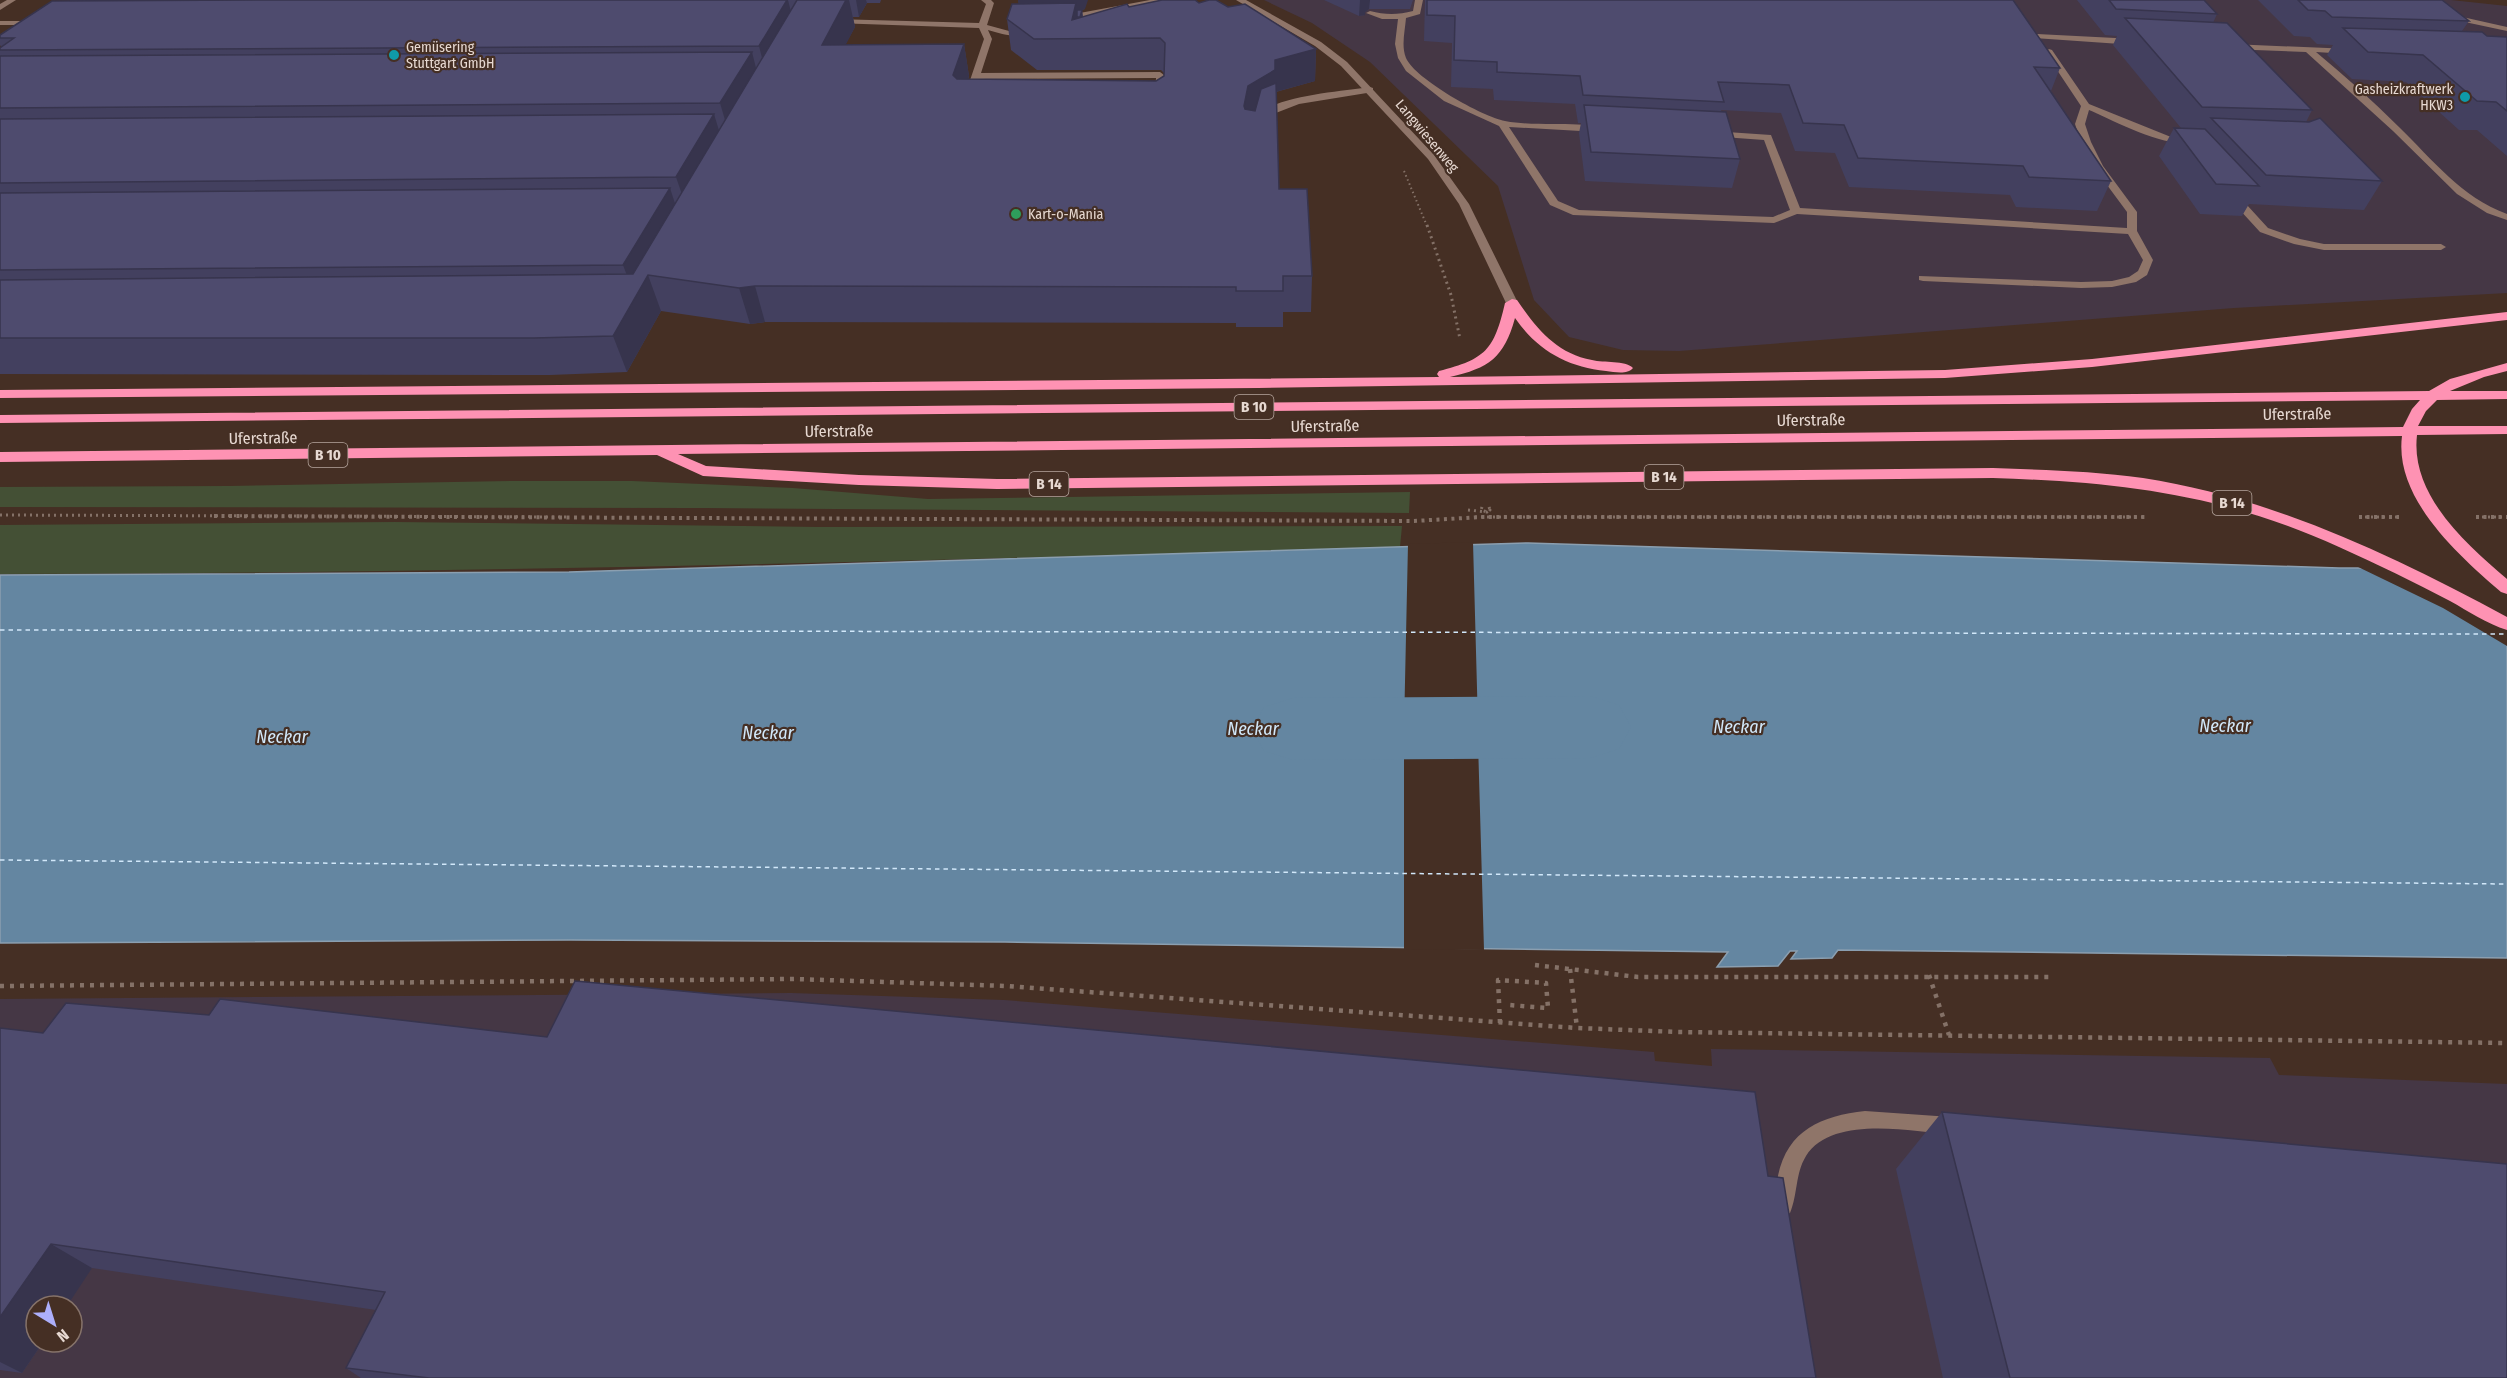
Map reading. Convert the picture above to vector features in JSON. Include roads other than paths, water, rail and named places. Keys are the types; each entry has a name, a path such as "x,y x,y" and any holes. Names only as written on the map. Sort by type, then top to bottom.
{"highway":[{"path":"1512,303 1535,335 1549,347 1583,363 1607,368 1660,369 1733,378"},
{"path":"1407,382 1465,370 1487,360 1499,348 1512,303"},
{"path":"0,394 1407,382 1945,374 2092,363 2507,316"},
{"path":"2507,368 2462,378 2426,400 2410,426 2408,461 2426,502 2476,562 2507,588"},
{"name":"Uferstraße","path":"0,419 2507,395"},
{"name":"Uferstraße","path":"0,457 2507,430"},
{"name":"B 14","path":"656,451 703,471 859,480 997,484 1993,473 2095,477 2166,487 2239,504 2323,534 2398,568 2507,624"}],"street":[{"path":"0,8 12,0"},
{"path":"976,108 965,108 988,39 982,26 990,3 985,0"},
{"path":"1053,18 1112,11 1160,0"},
{"name":"Langwiesenweg","path":"1240,0 1318,45 1344,64 1431,157 1464,204 1512,303"},
{"path":"1370,13 1382,18 1402,17 1417,12 1419,0"},
{"path":"2435,13 2507,29"},
{"name":"Langwiesenweg","path":"1244,14 1278,23"},
{"path":"1402,17 1399,44 1402,58 1409,69 1447,99 1502,124 1606,129"},
{"path":"827,21 982,26 1009,33 1041,32"},
{"path":"0,23 51,22 34,34"},
{"path":"982,26 1002,22"},
{"path":"2031,27 2086,106 2170,140 2188,143"},
{"path":"2037,36 2142,42"},
{"path":"2224,47 2354,51"},
{"path":"2236,47 2244,55"},
{"path":"2307,49 2367,102 2458,191 2507,217"},
{"path":"975,76 1160,75 1158,109"},
{"path":"1253,129 1255,119 1268,111 1293,104 1370,90"},
{"path":"1923,278 2081,285 2112,284 2132,280 2143,273 2148,260 2132,231 2132,212 2098,166 2086,142 2080,124 2086,106"},
{"path":"1502,124 1554,203 1577,213 1774,220 1796,210 2132,231"},
{"path":"1699,134 1768,137 1796,210"},
{"path":"2227,189 2264,230 2298,243 2324,247 2441,246"},
{"path":"1786,1228 1782,1205 1790,1161 1800,1146 1813,1134 1832,1125 1851,1120 1872,1119 1966,1127"}],"water":[{"path":"1528,543 2339,568 2507,568 2507,958 1838,950 1832,958 1791,959 1797,951 1790,951 1778,966 1717,967 1728,952 1005,942 571,940 0,943 0,575 569,572","holes":["1419,716 1475,719 1482,724 1482,742 1476,747 1419,743 1402,730"]}],"waterway":[{"name":"Neckar","path":"1293,729 1590,727"}],"place":[{"name":"Gemüsering Stuttgart GmbH","path":"394,55"},
{"name":"Gasheizkraftwerk HKW3","path":"2465,97"},
{"name":"Kart-o-Mania","path":"1016,214"}]}
